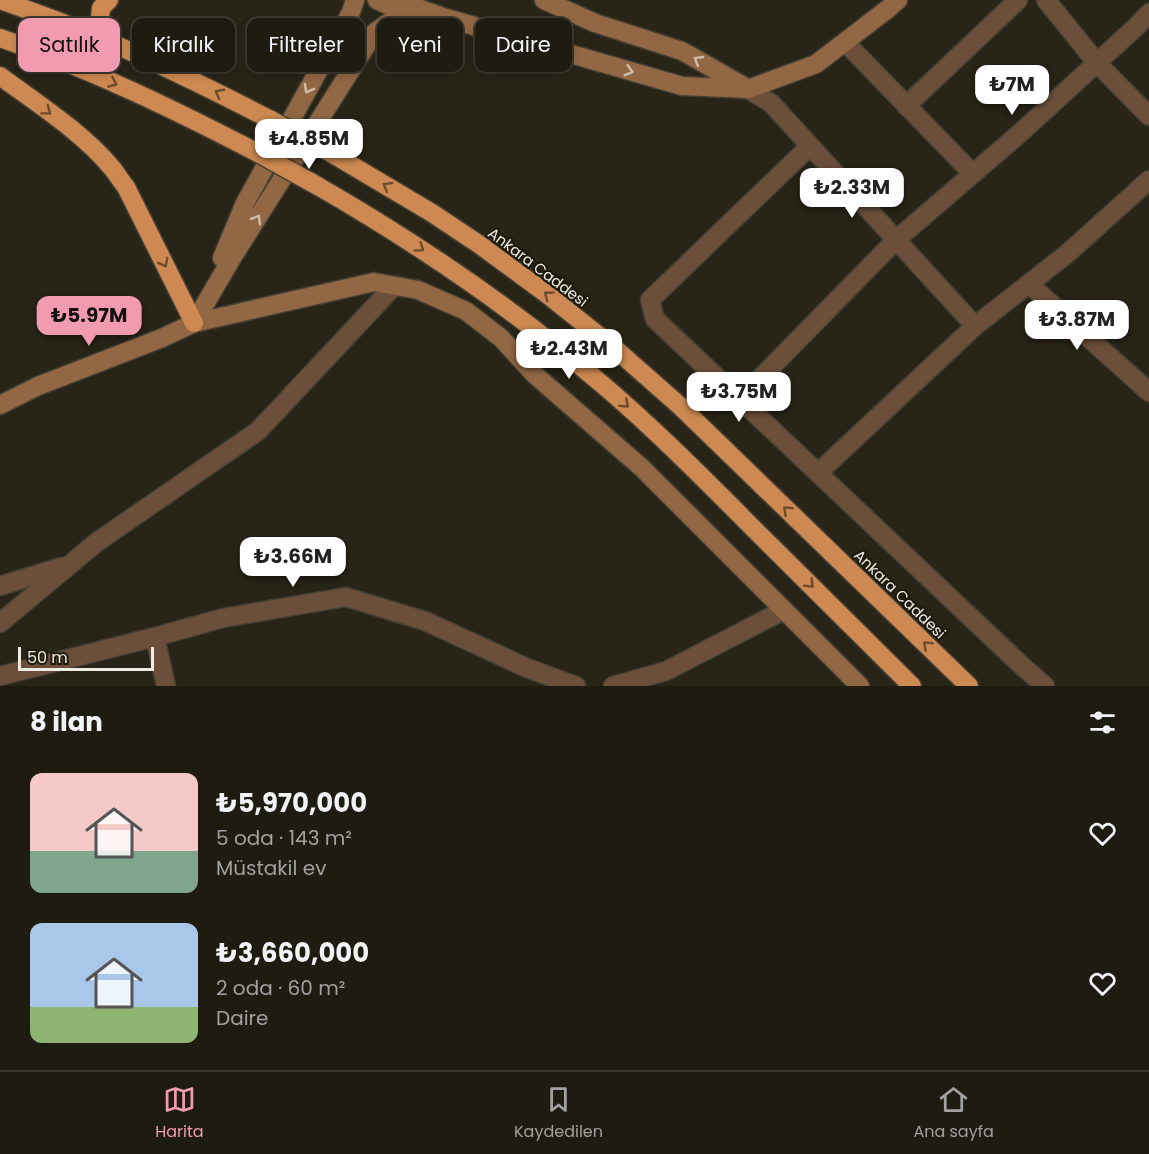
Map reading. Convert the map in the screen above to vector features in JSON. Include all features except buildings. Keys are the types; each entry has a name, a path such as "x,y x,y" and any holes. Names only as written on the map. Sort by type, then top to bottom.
{"highway":[{"name":"Ankara Caddesi","path":"0,0 48,18"},
{"path":"100,18 101,8 109,0"},
{"path":"0,38 111,82 192,118 316,184 396,232 458,274 556,346 604,385 694,469 912,686"},
{"name":"Ankara Caddesi","path":"120,47 202,84 331,153 432,213 548,295 613,347 680,406 969,686"},
{"path":"0,76 78,135 114,169 126,187 194,323"}],"main road":[{"path":"194,323 245,203 351,12 355,0"},
{"path":"377,0 399,8 418,3 446,18 682,86 748,89 816,64 898,0"},
{"path":"544,0 594,23 682,51 748,89"},
{"path":"194,323 238,248 375,32 418,3"},
{"path":"0,405 38,386 162,338 194,323 374,282 418,290 466,310 501,338 535,375 641,467 860,686"}],"street":[{"path":"906,106 1018,0"},
{"path":"1046,0 1097,63 1149,116"},
{"path":"740,399 896,240 1019,134 1149,13"},
{"path":"845,42 973,174"},
{"path":"748,89 771,103 975,326"},
{"path":"810,146 650,300 655,319 1045,686"},
{"path":"818,473 975,326 1068,253 1149,180"},
{"path":"1029,284 1149,392"},
{"path":"0,623 96,542 258,431 394,286"},
{"path":"0,586 71,564"},
{"path":"0,676 223,618 346,597 425,621 527,668 576,686"},
{"path":"613,686 666,671 784,610"},
{"path":"155,637 166,686"}]}
